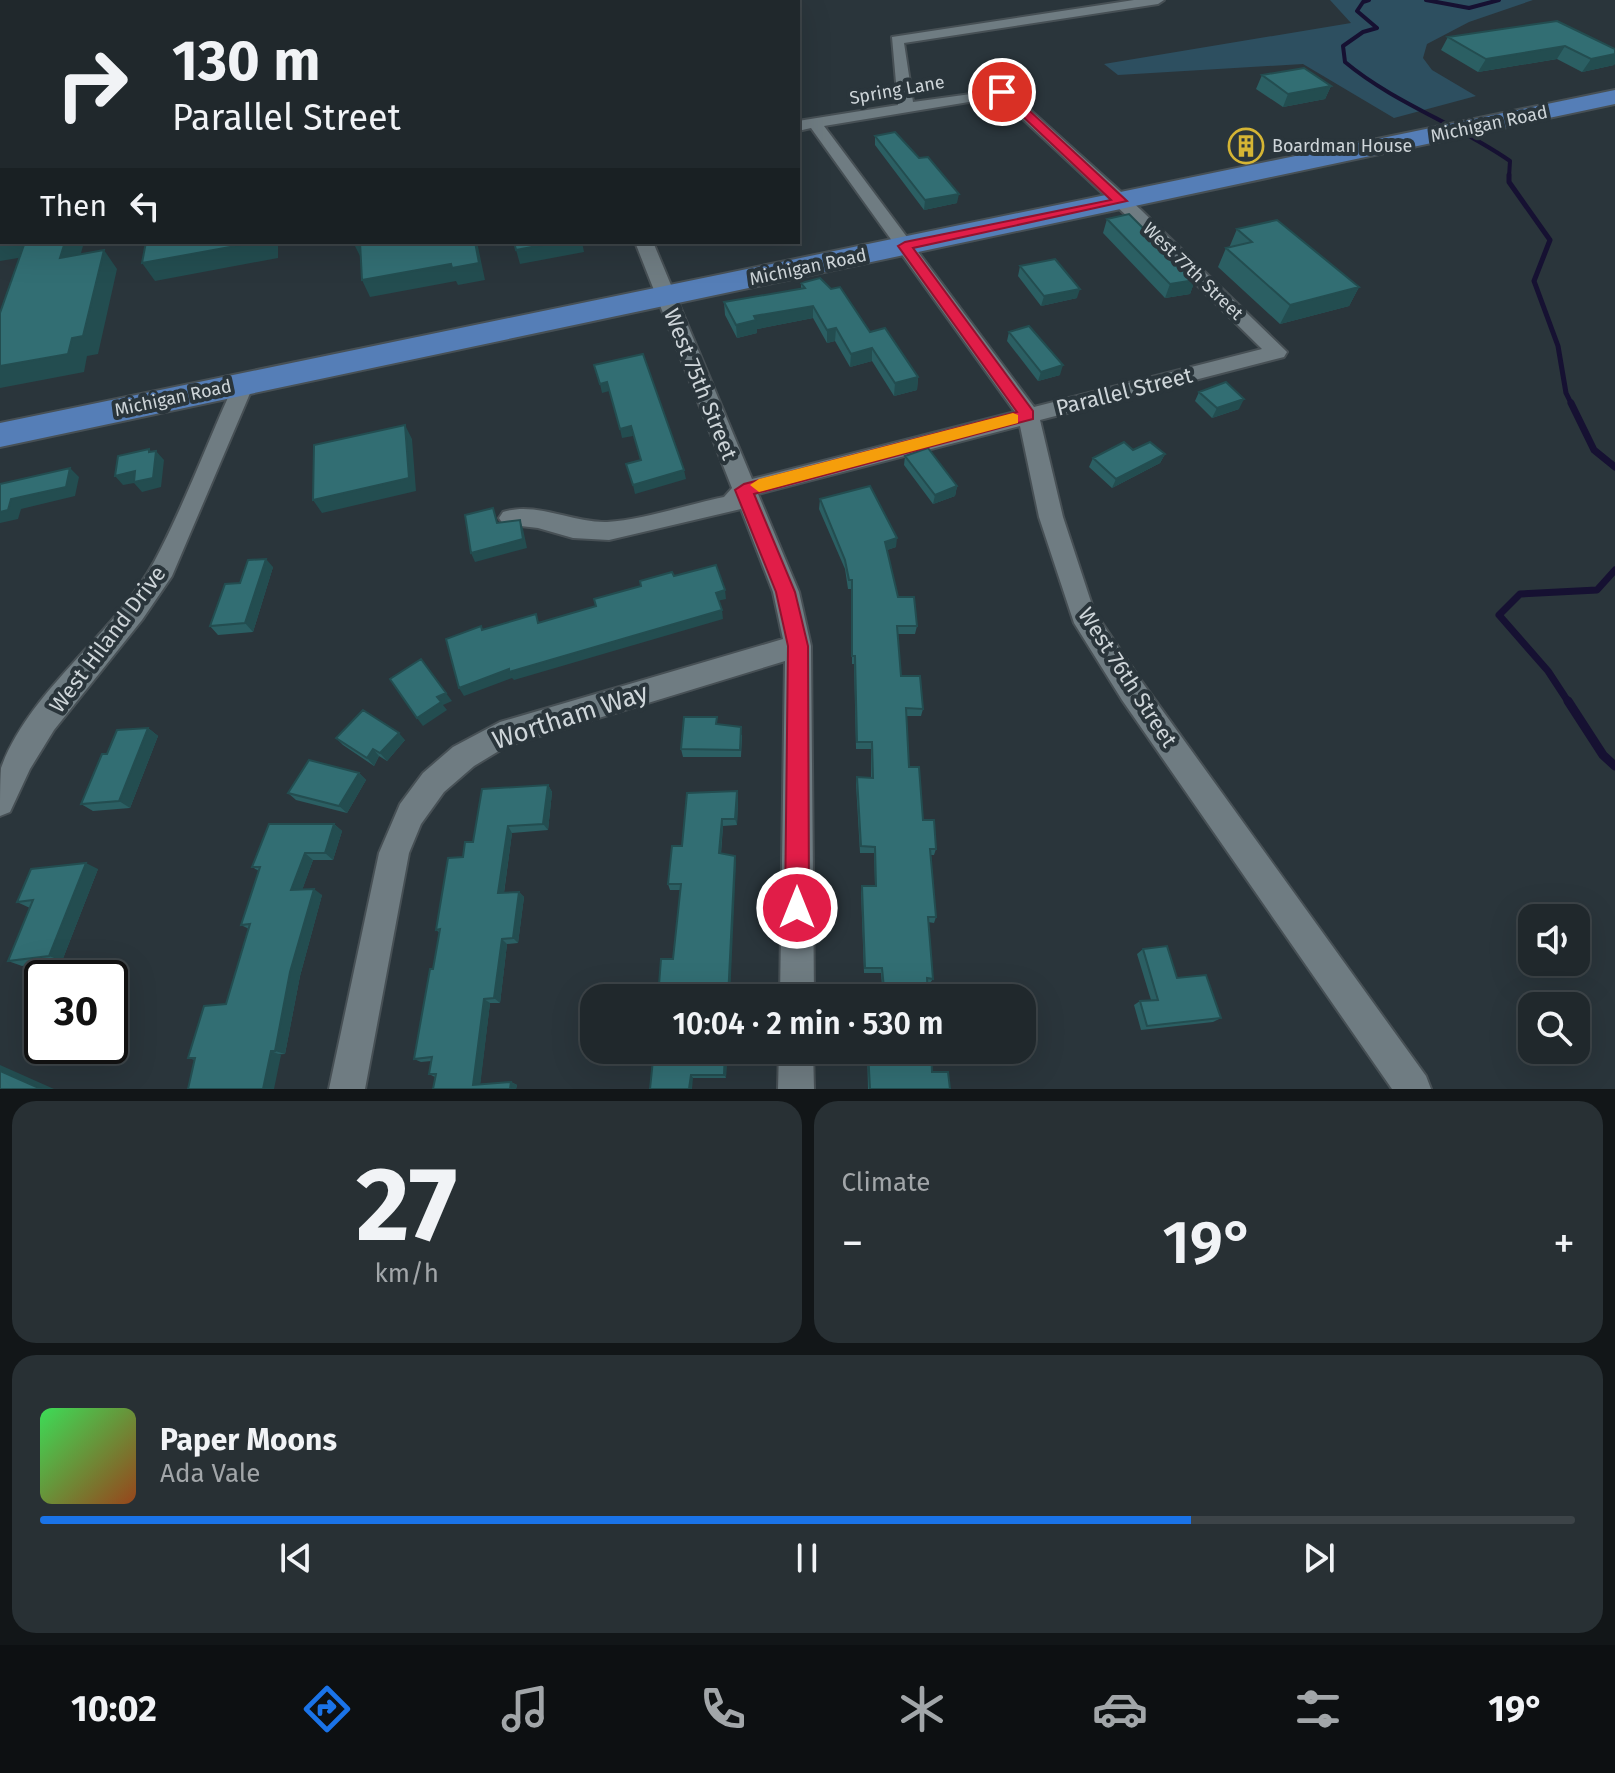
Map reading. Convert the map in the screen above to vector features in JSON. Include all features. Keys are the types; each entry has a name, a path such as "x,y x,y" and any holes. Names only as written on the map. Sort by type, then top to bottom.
{"main road":[{"name":"Michigan Road","path":"0,435 1615,97"}],"street":[{"path":"906,108 897,40 1101,4 1158,0"},
{"name":"Spring Lane","path":"806,125 1002,92"},
{"name":"West 77th Street","path":"1002,92 1277,352"},
{"name":"West 76th Street","path":"806,125 905,246 1028,415 1051,517 1083,615 1132,691 1413,1089"},
{"name":"West 75th Street","path":"645,244 786,592 798,646 797,984"},
{"name":"Parallel Street","path":"511,518 538,519 573,529 609,531 731,504 744,490 1277,352"},
{"name":"West Hiland Drive","path":"0,802 20,760 44,721 133,612 163,569 244,384"},
{"name":"Wortham Way","path":"347,1089 394,853 402,827 433,780 460,756 500,735 798,646"},
{"path":"796,1064 796,1089"}],"shaded area":[{"path":"1330,0 1533,0 1469,22 1427,44 1423,58 1432,70 1476,96 1394,118 1303,64 1118,75 1104,64 1351,23"}],"building":[{"path":"1557,21 1615,49 1615,54 1591,59 1565,46 1486,59 1448,37"},
{"path":"1304,68 1331,86 1288,94 1262,75"},
{"path":"895,132 919,158 928,157 959,194 925,200 875,136"},
{"path":"1129,214 1195,280 1170,284 1107,219"},
{"path":"1277,220 1359,287 1290,305 1226,248 1252,242 1237,229"},
{"path":"24,244 64,244 60,258 104,250 83,336 72,338 68,354 0,366 0,313"},
{"path":"146,244 246,244 142,263"},
{"path":"360,244 475,244 479,263 452,268 451,264 362,280"},
{"path":"514,244 548,244 516,250"},
{"path":"1055,259 1080,289 1044,296 1020,266"},
{"path":"820,278 831,289 840,287 870,332 885,328 918,377 895,383 872,348 851,354 836,328 827,330 813,306 754,316 756,320 736,325 724,302 805,288 801,283"},
{"path":"1029,326 1063,365 1041,372 1009,332"},
{"path":"643,354 684,470 633,485 626,464 641,460 631,426 620,429 607,382 600,384 594,365"},
{"path":"1226,382 1244,399 1217,408 1199,392"},
{"path":"405,425 409,478 313,500 314,445"},
{"path":"1124,442 1133,450 1150,442 1165,454 1116,479 1093,458"},
{"path":"928,448 957,486 935,495 905,456"},
{"path":"149,449 149,452 156,451 153,478 134,482 135,471 115,476 118,456"},
{"path":"70,468 66,487 11,499 8,510 0,512 0,484"},
{"path":"870,486 897,538 885,542 898,597 914,597 917,626 897,626 901,676 920,676 923,709 906,708 909,767 919,767 923,820 934,820 936,849 930,849 936,917 928,917 933,979 927,978 927,984 884,984 882,968 865,968 862,886 876,886 875,847 861,846 857,777 873,778 872,742 857,742 852,580 849,580 845,560 820,499"},
{"path":"493,508 497,523 520,520 523,539 471,553 465,515"},
{"path":"266,559 245,623 210,626 225,584 240,583 248,560"},
{"path":"716,565 725,590 716,593 722,610 509,672 509,669 459,688 446,639 481,626 482,630 536,614 538,623 596,606 594,599 641,586 640,581"},
{"path":"421,659 446,693 437,697 441,702 417,718 390,679"},
{"path":"363,710 399,733 380,753 373,749 367,758 336,738"},
{"path":"684,717 717,717 716,724 741,727 740,750 681,749"},
{"path":"148,728 119,801 81,804 102,754 107,754 117,730"},
{"path":"309,760 359,773 339,806 288,793"},
{"path":"548,785 543,824 508,826 498,893 519,892 513,938 502,939 494,998 484,999 473,1085 511,1082 510,1089 433,1089 436,1074 429,1074 432,1057 414,1059 440,929 436,930 448,858 463,857 465,842 473,842 482,789"},
{"path":"737,791 735,819 722,819 719,853 735,856 729,984 659,984 661,959 673,959 681,884 668,884 672,846 682,846 687,793"},
{"path":"269,824 334,824 325,853 305,853 291,890 314,889 290,972 275,1051 271,1051 263,1089 188,1089 195,1058 188,1058 204,1006 226,1004 250,924 241,925 260,867 252,867"},
{"path":"86,863 49,956 8,961 33,900 17,902 31,869"},
{"path":"1167,946 1177,978 1206,975 1221,1018 1147,1026 1140,1001 1158,1000 1143,949"},
{"path":"653,1064 724,1064 724,1075 691,1075 689,1089 650,1089"},
{"path":"869,1064 932,1064 932,1072 948,1072 950,1089 870,1089"},
{"path":"0,1071 41,1089 0,1089"}],"waterway":[{"path":"1369,0 1363,2 1357,11 1377,28 1363,32 1343,46 1345,62 1384,90 1510,161 1509,177"},
{"path":"1426,0 1469,8 1499,0"},
{"path":"1509,177 1509,182 1550,240 1534,281 1558,346 1566,393 1571,403"},
{"path":"1571,403 1594,450 1615,467"},
{"path":"1569,703 1548,671 1499,615 1520,594 1597,590 1615,570"},
{"path":"1568,701 1603,755 1615,766"}],"slow traffic":[{"path":"759,485 1013,419"}],"place":[{"name":"Boardman House","path":"1246,146"}],"route":[{"path":"797,908 798,646 786,592 744,490 1028,415 905,246 1120,201 1002,92"}]}
